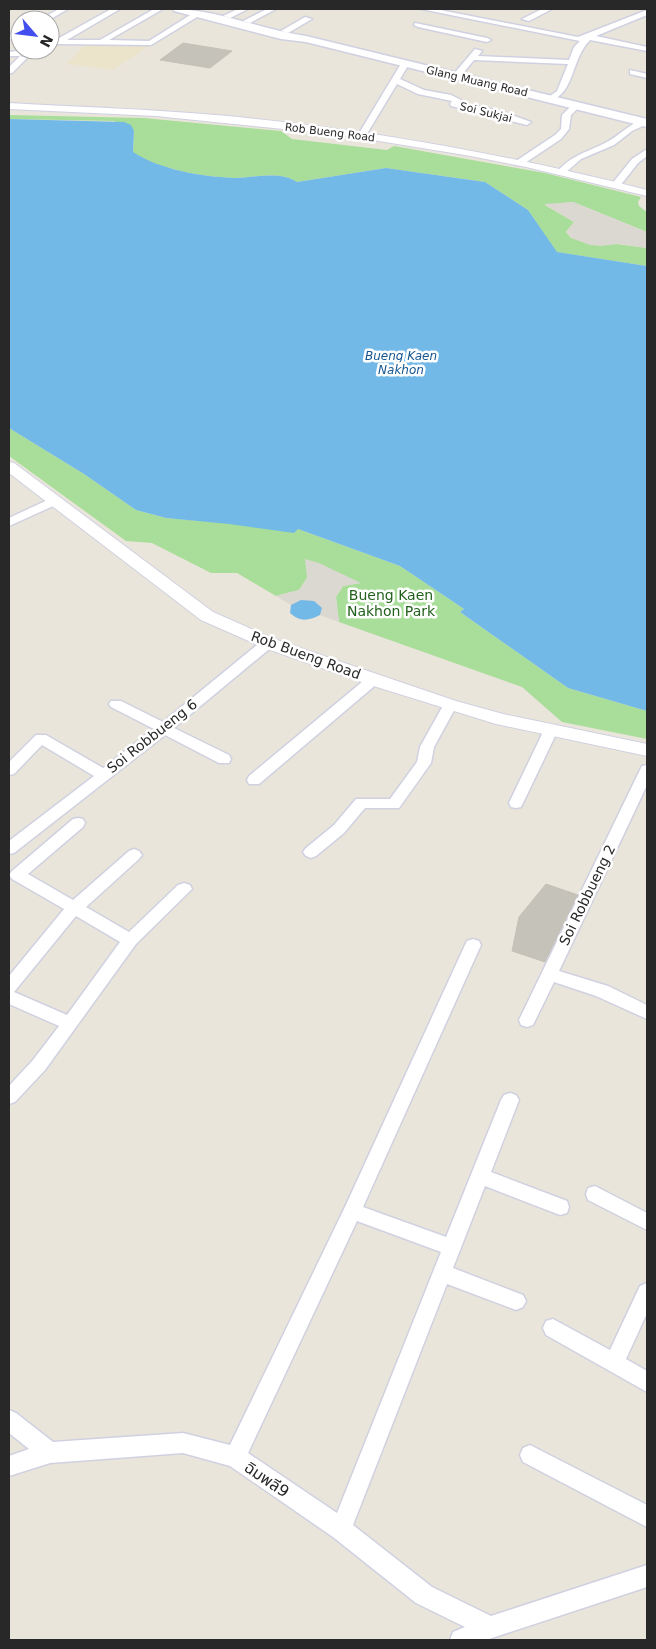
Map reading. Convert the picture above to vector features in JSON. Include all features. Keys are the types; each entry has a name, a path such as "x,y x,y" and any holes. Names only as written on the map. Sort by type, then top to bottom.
{"main road":[{"name":"Glang Muang Road","path":"178,9 227,16 243,23 285,31 306,39 404,64 646,122"},
{"name":"Glang Muang Road","path":"199,11 281,36 306,39"}],"street":[{"path":"60,40 116,9"},
{"path":"102,42 160,9"},
{"path":"227,16 244,9"},
{"path":"243,23 272,9"},
{"path":"425,9 500,24 538,34 578,38 588,37 647,12"},
{"path":"526,19 548,9"},
{"path":"60,44 151,43 199,11"},
{"path":"435,29 455,15"},
{"path":"516,17 588,37 647,49"},
{"path":"285,31 308,19"},
{"path":"456,76 500,24"},
{"path":"418,25 488,40"},
{"path":"550,99 561,92 578,47 588,37"},
{"path":"471,58 572,62"},
{"path":"9,71 21,60"},
{"path":"362,135 404,64"},
{"path":"633,72 647,76"},
{"name":"Soi Sukjai","path":"395,80 406,83 422,92 451,97 457,100 454,104 528,122"},
{"path":"407,94 422,92"},
{"path":"387,94 397,94"},
{"path":"519,163 565,129 563,121 566,113 577,105"},
{"name":"Rob Bueng Road","path":"9,106 156,113 362,135 456,150 561,172 647,193"},
{"path":"561,172 578,157 612,143 629,129 646,122"},
{"path":"616,185 635,161 647,152"},
{"name":"Rob Bueng Road","path":"9,466 207,616 268,643 450,705 502,720 647,750"},
{"path":"9,522 56,500"},
{"name":"Soi Robbueng 6","path":"9,770 41,738 103,775 164,729 268,643"},
{"path":"254,780 373,680"},
{"path":"116,704 224,759"},
{"path":"311,852 339,829 361,803 394,804 424,763 427,747 450,705"},
{"path":"516,803 551,730"},
{"name":"Soi Robbueng 2","path":"527,1020 647,770"},
{"path":"9,850 103,775"},
{"path":"78,823 17,875 73,909 130,940"},
{"path":"70,1024 10,997 73,909 134,855"},
{"path":"9,1097 39,1065 130,940 184,889"},
{"path":"235,1457 352,1211 473,945"},
{"path":"549,974 602,991 647,1012"},
{"path":"341,1529 510,1100"},
{"path":"480,1176 560,1207"},
{"path":"595,1194 647,1222"},
{"path":"352,1211 452,1248"},
{"path":"442,1273 516,1301"},
{"path":"614,1363 647,1292"},
{"path":"553,1328 647,1382"},
{"path":"9,1420 50,1453"},
{"name":"ฉิมพลี9","path":"9,1466 50,1453 183,1444 235,1457 341,1529 424,1595 490,1627"},
{"path":"530,1454 647,1516"},
{"path":"461,1640 490,1627 647,1576"}],"shaded area":[{"path":"87,43 152,44 113,70 67,64"},
{"path":"573,202 647,232 647,248 618,244 590,245 571,238 566,232 574,222 544,204"},
{"path":"305,559 319,563 361,583 343,586 336,597 339,622 320,615 322,608 302,600 291,605 276,596 299,590 307,578"}],"green space":[{"path":"9,115 144,118 281,131 292,139 387,150 394,146 545,173 641,197 638,202 639,206 647,212 647,232 573,202 545,205 574,222 566,232 571,238 647,248 647,266 556,252 528,210 485,182 386,168 297,182 290,178 275,175 233,178 207,176 168,168 133,153 134,131 114,121 9,119"},
{"name":"Bueng Kaen Nakhon Park","path":"9,428 84,474 136,510 166,518 298,529 400,566 464,609 460,612 568,688 647,711 647,739 562,722 522,687 339,622 336,597 343,586 360,583 307,578 299,590 276,596 237,573 211,573 152,543 126,541 9,456"}],"water":[{"name":"Bueng Kaen Nakhon","path":"9,119 124,122 131,125 134,131 133,152 168,168 207,176 233,178 275,175 290,178 297,182 386,168 485,182 528,210 557,252 647,266 647,711 568,688 460,612 464,609 400,566 298,529 294,533 166,518 136,510 84,474 9,428"},
{"path":"301,600 314,601 322,608 320,615 304,620 290,613 291,605"}],"building":[{"path":"183,43 232,51 210,68 160,60"},
{"path":"546,884 578,895 545,962 512,951 519,917"}]}
